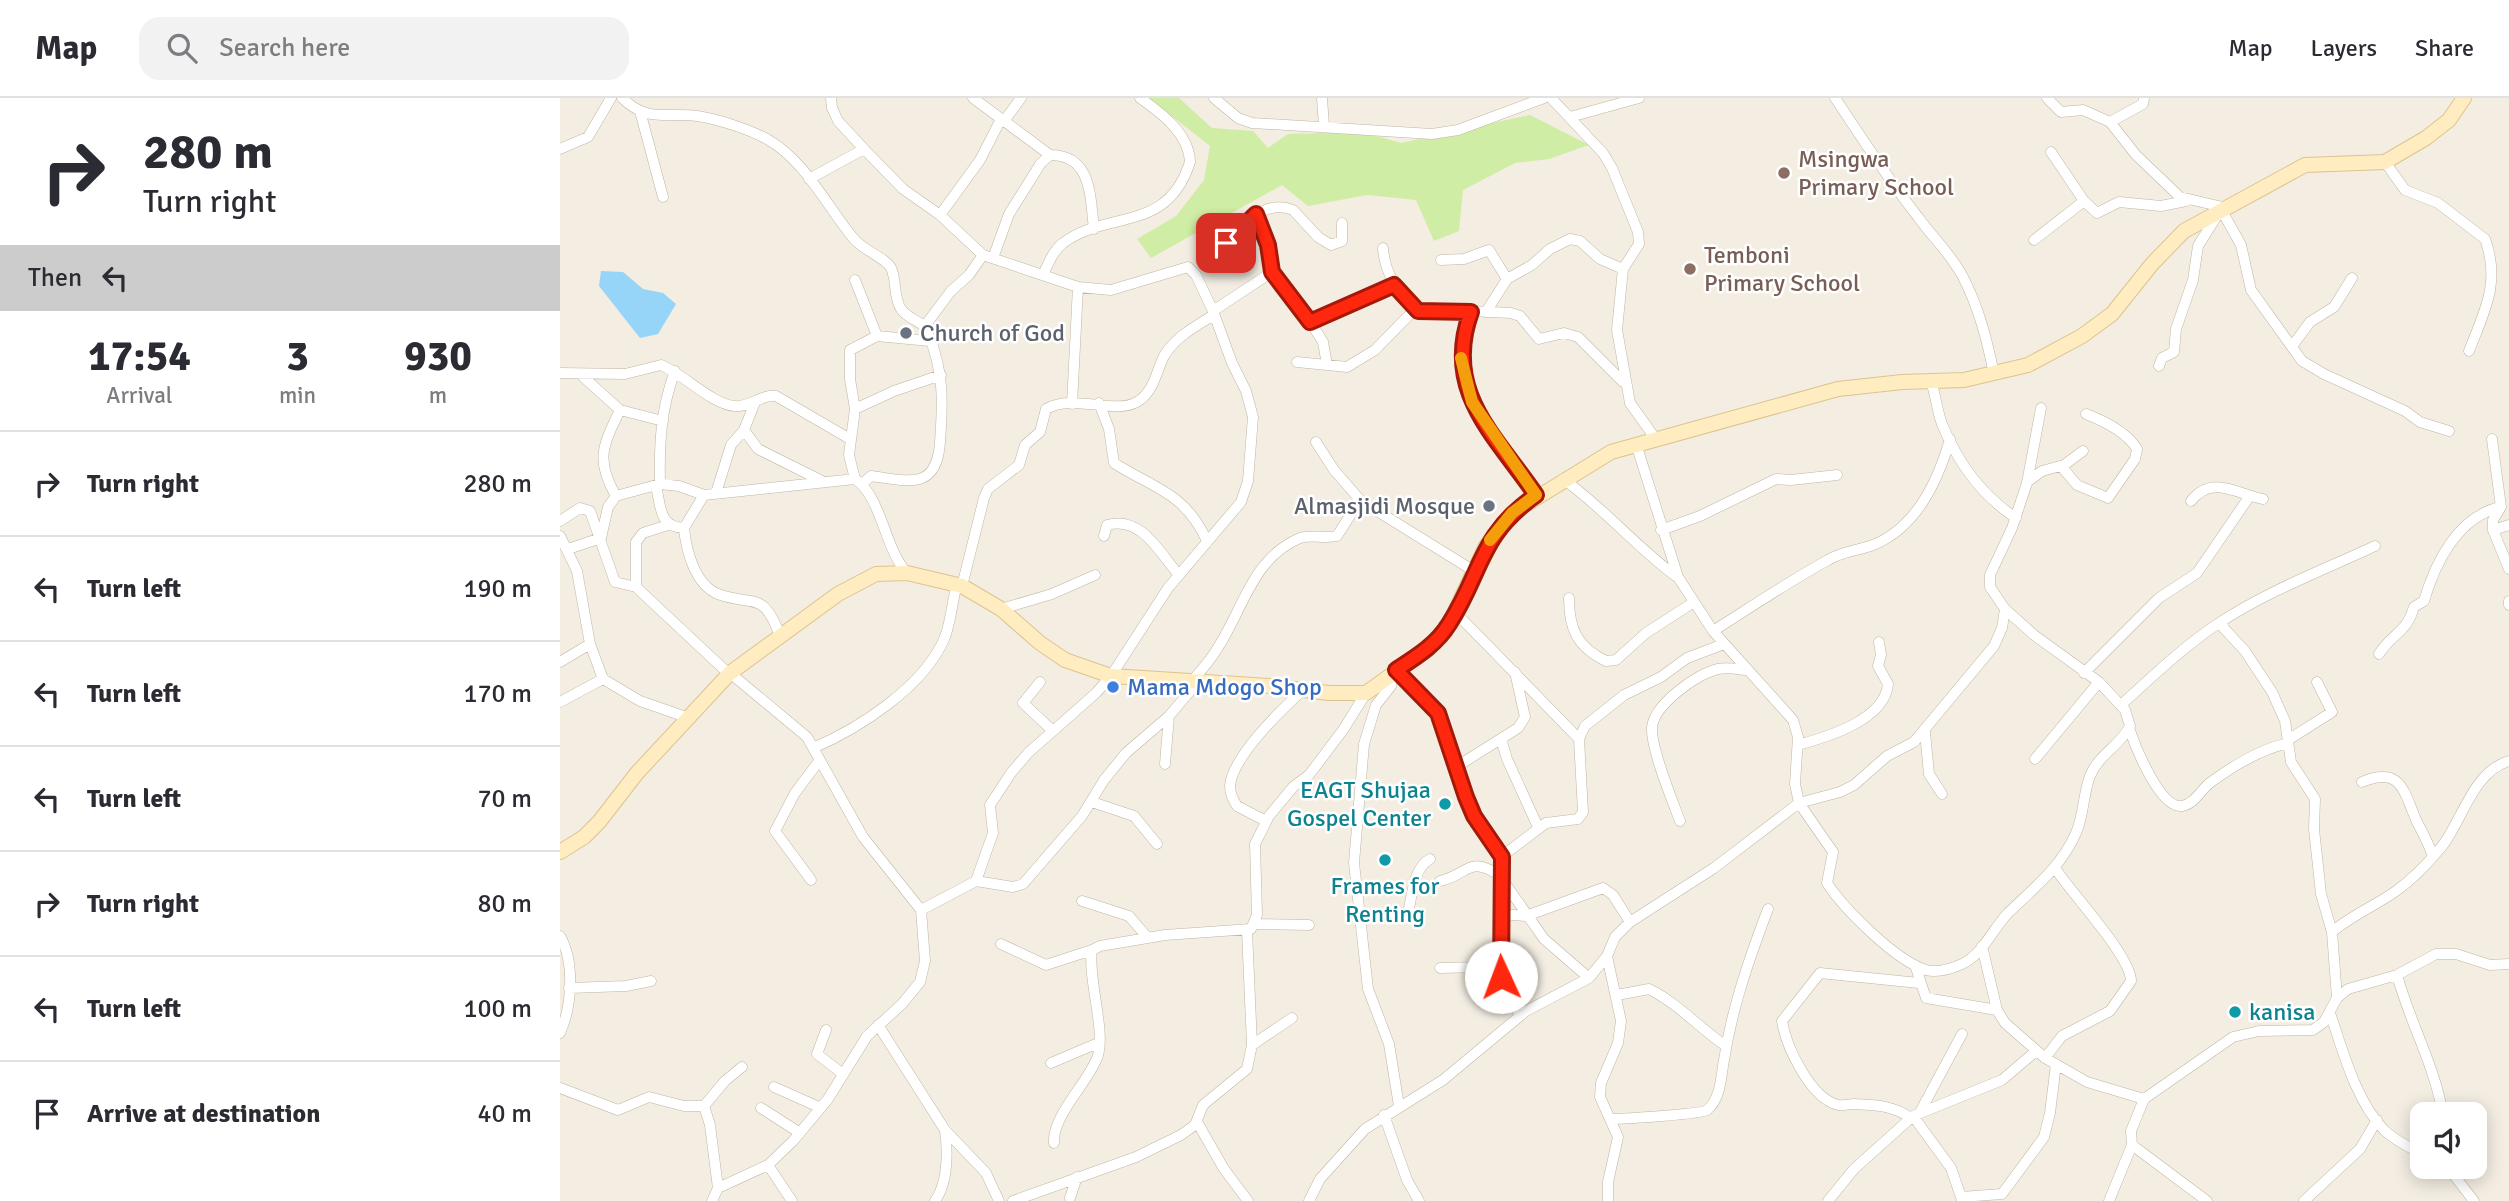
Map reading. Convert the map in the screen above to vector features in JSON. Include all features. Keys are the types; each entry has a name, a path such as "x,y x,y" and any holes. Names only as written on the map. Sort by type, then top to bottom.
{"street":[{"path":"560,149 588,137 611,98"},
{"path":"831,98 838,121 903,189 940,215 988,256 1079,287 1111,290 1188,267 1196,275 1214,313 1232,363 1247,391 1253,417 1254,441 1248,481 1241,502 1179,575 1121,656 1111,676 1022,759 992,801 993,833 975,881"},
{"path":"973,98 1050,155 1070,158 1081,167 1087,180 1094,229"},
{"path":"940,215 980,160 1002,120 1021,98"},
{"path":"1043,275 1063,243 1094,229 1152,212 1176,188 1188,168 1190,155 1172,122 1139,98"},
{"path":"1214,98 1238,118 1252,123 1432,134 1458,130 1544,98"},
{"path":"1322,98 1324,126"},
{"path":"1551,98 1612,168 1638,232 1639,244 1623,269 1617,330 1623,358 1623,382 1630,403 1655,438"},
{"path":"1570,117 1639,98"},
{"path":"1835,98 1896,188 1957,266 1985,331 1994,374"},
{"path":"2047,98 2061,112 2083,110 2110,122 2161,181 2187,201 2223,211 2241,245 2252,290 2302,361 2324,374 2376,396 2420,422 2449,431"},
{"path":"2079,98 2083,110"},
{"path":"2110,122 2143,104 2144,98"},
{"path":"1013,1201 1061,1186 1077,1177 1146,1153 1181,1135 1197,1122 1203,1105 1247,1069 1252,1045 1251,928 1255,844 1266,821 1293,787 1309,775 1366,694 1429,648 1449,624 1486,546 1512,513 1536,495 1611,452 1655,438 1838,389 1931,382 2014,371 2028,365 2099,325 2184,231 2305,165 2385,162 2426,138 2449,120 2464,98"},
{"path":"601,538 608,507 616,496 658,485 679,486 704,495 776,489 822,481 859,482 871,476 920,480 935,470 941,425 942,375 924,327 901,310 888,262 867,252 855,241 809,179 768,140 699,116 656,117 640,111 624,99"},
{"path":"640,111 663,197"},
{"path":"809,179 864,149"},
{"path":"2051,152 2084,201 2097,214 2119,202 2161,206 2187,201"},
{"path":"924,327 951,291 988,256 1009,214 1041,163 1050,155"},
{"path":"2385,162 2404,190 2438,203 2485,239 2492,292 2484,319 2469,351"},
{"path":"2035,240 2084,201"},
{"path":"1211,251 1226,243 1256,214 1268,208 1293,210 1318,237 1331,245 1342,240 1342,223"},
{"path":"2159,366 2162,358 2174,352 2176,329 2193,280 2198,246 2223,211"},
{"path":"1256,214 1268,245 1272,272 1323,342 1327,365"},
{"path":"1486,312 1507,279 1532,265 1550,249 1570,239 1580,240 1600,259 1623,269"},
{"path":"1383,248 1386,271 1394,285 1418,311"},
{"path":"1441,260 1464,259 1489,250 1507,279"},
{"path":"813,748 857,726 925,669 945,637 979,511 988,489 1019,465 1025,445 1040,432 1046,409 1099,403 1124,407 1138,402 1150,390 1165,355 1175,342 1272,272"},
{"path":"2293,345 2310,322 2329,313 2348,288 2352,278"},
{"path":"855,280 877,336"},
{"path":"1310,322 1394,285"},
{"path":"1072,404 1079,287"},
{"path":"1297,362 1347,367 1386,341 1405,318 1418,311 1486,312 1520,316 1535,336 1544,340 1564,333 1578,337 1623,382"},
{"path":"1471,312 1464,332 1461,356 1472,402 1536,495"},
{"path":"907,573 895,557 849,455 855,409 850,379 850,350 877,336 930,341"},
{"path":"561,371 580,374 625,374 661,365 675,371 723,404 738,407 768,395 776,396 850,439"},
{"path":"668,525 658,485 659,441 667,393 675,371"},
{"path":"580,374 620,410 663,421"},
{"path":"855,409 894,391 942,375"},
{"path":"1931,382 1941,422 1966,471 1986,496 2016,518"},
{"path":"716,493 730,445 744,430 755,402"},
{"path":"1099,403 1111,437 1114,463 1171,495 1201,527 1206,540"},
{"path":"2041,408 2027,482 2016,518 1990,575 1992,595 2005,609 2099,682 2121,705 2128,715 2129,729 2152,778 2172,803 2179,806 2190,803 2214,780 2270,747 2288,741 2332,712 2317,682"},
{"path":"616,496 605,477 602,461 603,445 620,410"},
{"path":"2061,467 2077,485 2108,498 2135,459 2137,449 2132,441 2100,419 2086,414"},
{"path":"744,430 758,449 822,481"},
{"path":"1713,631 1775,590 1845,550 1871,546 1897,532 1920,507 1944,460 1950,439"},
{"path":"2492,439 2501,508 2493,520 2493,530 2509,569"},
{"path":"1316,442 1334,470 1360,500 1474,571"},
{"path":"1636,444 1678,577 1713,631 1745,670 1793,720 1798,745 1795,785 1799,803 1833,852 1827,883 1838,900 1867,929 1914,965 1937,972 1963,963 1982,946 2001,920 2055,868 2076,834 2089,777 2096,764 2129,729"},
{"path":"2027,482 2042,471 2061,467 2084,451"},
{"path":"1661,530 1700,516 1776,478 1791,480 1837,475"},
{"path":"1563,479 1678,577"},
{"path":"2192,501 2202,491 2220,486 2249,497 2263,499"},
{"path":"704,495 684,528 691,557 706,584 718,594 751,600 762,605 769,612 780,636"},
{"path":"2084,673 2159,598 2197,573 2249,497"},
{"path":"921,909 975,881 1013,887 1023,884 1092,803 1104,780 1126,752 1169,716 1218,648 1244,593 1261,570 1283,549 1302,537 1337,536 1360,500"},
{"path":"560,521 580,508 586,508 593,515 615,582 636,587 730,673 798,727 813,748 868,845 921,909 925,972 902,1004 878,1025 858,1048 821,1108 800,1133 768,1165 718,1188"},
{"path":"2379,654 2390,639 2411,622 2414,607 2424,601 2435,564 2450,545 2479,515 2501,508"},
{"path":"1104,536 1107,525 1119,522 1136,528 1153,541 1179,575"},
{"path":"636,587 636,542 643,533 668,525 684,528"},
{"path":"2493,530 2509,525"},
{"path":"560,536 577,571 590,644 603,679 640,701 689,718"},
{"path":"568,549 601,538"},
{"path":"2121,705 2180,652 2219,623 2300,578 2375,546"},
{"path":"560,852 584,837 599,822 638,773 730,673 865,578 890,572 907,573 959,585 1001,609 1040,643 1065,660 1111,676 1366,694"},
{"path":"1001,609 1052,594 1095,575"},
{"path":"1569,598 1569,622 1581,643 1606,661 1616,660 1646,633 1695,602"},
{"path":"1309,1201 1320,1179 1335,1160 1384,1115 1443,1080 1520,1016 1589,978 1607,956 1615,937 1630,922 1714,868 1799,803 1840,792 1854,785 1887,756 1925,733 1994,646 2003,628 2005,609"},
{"path":"1455,612 1579,739"},
{"path":"2219,623 2245,651 2273,692 2286,721 2291,762 2315,799 2314,829 2321,894 2332,932 2337,998"},
{"path":"1798,745 1844,730 1882,702 1888,684 1878,666 1881,655 1879,642"},
{"path":"560,662 590,644"},
{"path":"1502,857 1538,827 1578,818 1583,812 1579,739 1585,726 1625,695 1661,677 1687,658 1724,644"},
{"path":"1680,821 1654,748 1652,723 1659,710 1677,692 1700,677 1722,668 1745,670"},
{"path":"1394,672 1438,713 1474,816 1502,857 1501,977 1520,1016"},
{"path":"1394,672 1391,686 1377,705 1360,766 1354,863 1362,915 1368,989 1389,1044 1399,1107"},
{"path":"1456,767 1518,728 1525,717 1515,672"},
{"path":"560,702 603,679"},
{"path":"1040,682 1023,703 1053,731"},
{"path":"2035,759 2099,682"},
{"path":"1266,821 1237,806 1230,786 1247,750 1303,690"},
{"path":"1165,764 1169,716"},
{"path":"1925,733 1928,774 1942,794"},
{"path":"1501,739 1507,760 1538,827"},
{"path":"811,880 775,831 795,793 819,761"},
{"path":"2332,932 2361,910 2398,890 2433,857 2454,829 2479,785 2494,768 2509,761"},
{"path":"2362,782 2381,775 2391,778 2405,789 2433,857"},
{"path":"1092,803 1134,816 1157,844"},
{"path":"1362,915 1408,913 1413,887 1425,862 1430,859"},
{"path":"1440,881 1473,866 1487,867 1502,878 1526,916 1557,953 1589,978"},
{"path":"1828,1201 1854,1169 1915,1116 2002,1080 2041,1055 2062,1036 2102,1016 2118,1004 2131,981 2126,965 2103,931 2074,898 2055,868"},
{"path":"1501,914 1526,916 1603,888 1613,895 1630,922"},
{"path":"1082,901 1129,916 1148,937"},
{"path":"1611,1119 1706,1112 1716,1099 1737,995 1768,909"},
{"path":"1001,944 1046,965 1092,950 1148,937 1309,925"},
{"path":"560,936 569,960 565,1023 560,1033"},
{"path":"1982,946 1997,1010 2004,1023 2041,1055 2087,1082 2144,1099"},
{"path":"1054,1143 1056,1125 1082,1087 1098,1056 1092,950"},
{"path":"2109,1201 2132,1145 2132,1131 2144,1099 2233,1037 2259,1031 2313,1030 2330,1013 2337,998 2347,989 2374,985 2425,958 2445,953 2490,965 2509,964"},
{"path":"1607,956 1621,1021 1618,1043 1601,1083 1600,1097 1604,1111 1611,1119 1618,1138 1608,1182 1608,1201"},
{"path":"1440,968 1481,967 1501,962"},
{"path":"1914,965 1926,998 1997,1010"},
{"path":"1919,983 1884,982 1820,973 1783,1021 1794,1057 1813,1086 1825,1097 1838,1105 1887,1105 1915,1116 1941,1151 1957,1180 1962,1199 2003,1194 2044,1137 2056,1064"},
{"path":"2397,975 2405,1006 2437,1081 2441,1102"},
{"path":"569,988 626,986 651,981"},
{"path":"1617,995 1649,989 1689,1014 1708,1034 1726,1046"},
{"path":"2330,1013 2348,1062 2377,1120 2397,1141 2410,1148"},
{"path":"1252,1045 1292,1018"},
{"path":"878,1025 945,1130 981,1166 999,1201"},
{"path":"826,1030 817,1054 842,1074"},
{"path":"1915,1116 1962,1034"},
{"path":"1051,1063 1098,1043"},
{"path":"560,1088 618,1110 649,1097 684,1106 704,1106 725,1081 742,1067"},
{"path":"774,1087 821,1108"},
{"path":"704,1106 710,1125 718,1188 712,1201"},
{"path":"761,1108 800,1133"},
{"path":"1384,1115 1407,1181 1419,1201"},
{"path":"2304,1201 2360,1149 2377,1120"},
{"path":"1197,1122 1224,1169 1248,1201"},
{"path":"935,1201 941,1192 946,1161 945,1130"},
{"path":"2132,1145 2207,1201"},
{"path":"946,1161 961,1146"},
{"path":"768,1165 792,1201"},
{"path":"1071,1200 1077,1177"},
{"path":"2459,1179 2474,1201"},
{"path":"1061,1186 1071,1200"}],"green space":[{"path":"1149,98 1179,98 1212,128 1253,131 1268,148 1288,134 1363,132 1401,143 1530,115 1589,145 1549,159 1515,163 1463,190 1459,231 1434,241 1416,200 1367,195 1308,206 1282,185 1151,258 1137,239 1176,216 1204,180 1210,146"}],"water":[{"path":"601,271 623,272 643,289 663,293 676,304 658,334 640,338 599,286"}],"slow traffic":[{"path":"1461,358 1466,385 1483,424 1515,463 1536,495 1512,513 1490,540"}],"place":[{"name":"Msingwa Primary School","path":"1784,173"},
{"name":"Temboni Primary School","path":"1690,269"},
{"name":"Church of God","path":"906,333"},
{"name":"Almasjidi Mosque","path":"1489,506"},
{"name":"Mama Mdogo Shop","path":"1113,687"},
{"name":"EAGT Shujaa Gospel Center","path":"1445,804"},
{"name":"Frames for Renting","path":"1385,860"},
{"name":"kanisa","path":"2235,1012"}],"route":[{"path":"1226,243 1256,214 1268,245 1272,272 1299,304 1310,322 1394,285 1418,311 1442,309 1471,312 1464,332 1461,365 1472,402 1483,424 1515,463 1536,495 1512,513 1486,546 1449,624 1429,648 1396,670 1438,713 1474,816 1502,857 1499,933 1501,977"}]}
